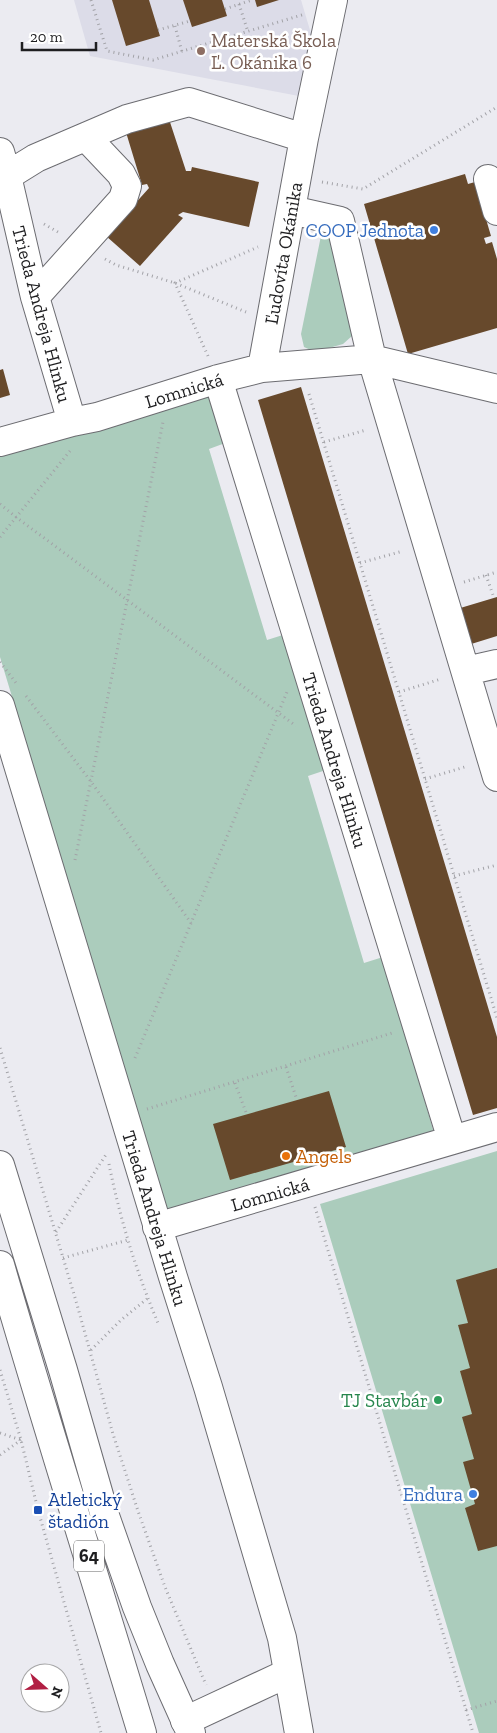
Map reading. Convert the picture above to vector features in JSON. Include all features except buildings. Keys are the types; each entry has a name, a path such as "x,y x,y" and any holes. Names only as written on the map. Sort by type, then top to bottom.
{"street":[{"name":"Ľudovíta Okánika","path":"262,368 304,138 322,6"},
{"path":"2,169 36,158 126,119 189,102 304,138"},
{"path":"35,297 123,199 127,186 122,174 86,137"},
{"name":"Trieda Andreja Hlinku","path":"2,169 72,435"},
{"path":"488,178 497,211"},
{"path":"289,222 340,221 372,359 390,423 494,768"},
{"name":"Lomnická","path":"0,442 72,435 97,417 218,379 262,368 372,359 497,389"},
{"name":"Trieda Andreja Hlinku","path":"218,379 452,1140"},
{"path":"466,671 497,664"},
{"name":"Trieda Andreja Hlinku","path":"11,699 125,1116 282,1638 299,1733"},
{"name":"Lomnická","path":"157,1226 497,1127"},
{"name":"64","path":"0,1165 63,1370 105,1516 137,1607 185,1729"},
{"name":"64","path":"0,1264 33,1379 89,1555 142,1733"},
{"path":"185,1729 215,1706 288,1673"}],"path":[{"path":"91,0 106,51 153,60 248,32 322,6"},
{"path":"225,9 252,0"},
{"path":"239,4 248,32"},
{"path":"158,30 190,21"},
{"path":"175,26 182,52"},
{"path":"316,180 363,190 497,107"},
{"path":"174,283 289,222"},
{"path":"82,246 116,265 174,283 270,322"},
{"path":"174,283 218,379"},
{"path":"310,394 497,1018"},
{"path":"74,867 169,395"},
{"path":"324,442 390,423"},
{"path":"0,537 16,517 72,435"},
{"path":"0,504 302,730"},
{"path":"360,563 427,543"},
{"path":"440,589 497,572"},
{"path":"486,575 494,598"},
{"path":"134,1060 303,655"},
{"path":"0,662 17,684"},
{"path":"399,692 466,671"},
{"path":"11,699 92,783 191,923"},
{"path":"425,779 494,768"},
{"path":"454,876 497,865"},
{"path":"125,1116 416,1025"},
{"path":"0,1048 91,1351 113,1434 138,1511 166,1586 215,1706"},
{"path":"286,1067 297,1100"},
{"path":"235,1083 247,1114"},
{"path":"56,1233 107,1153"},
{"path":"314,1202 473,1733"},
{"path":"63,1258 128,1240"},
{"path":"91,1351 121,1320 148,1298"},
{"path":"0,1370 101,1733"},
{"path":"0,1433 21,1440"},
{"path":"0,1455 21,1440"},
{"path":"466,1710 497,1701"}],"shaded area":[{"name":"Materská Škola Ľ. Okánika 6","path":"74,0 301,0 315,47 304,97 90,56"}],"green space":[{"path":"323,226 326,227 354,324 352,336 343,344 315,352 304,347 301,334"},
{"path":"209,393 228,442 209,449 267,640 286,634 326,770 308,776 364,963 383,957 434,1133 168,1213 0,657 0,454"},
{"name":"TJ Stavbár","path":"497,1151 497,1733 479,1733 320,1204"}],"place":[{"name":"Materská Škola Ľ. Okánika 6","path":"201,51"},
{"name":"COOP Jednota","path":"434,230"},
{"name":"Angels","path":"286,1156"},
{"name":"TJ Stavbár","path":"438,1400"},
{"name":"Endura","path":"473,1494"},
{"name":"Atletický štadión","path":"38,1510"}]}
